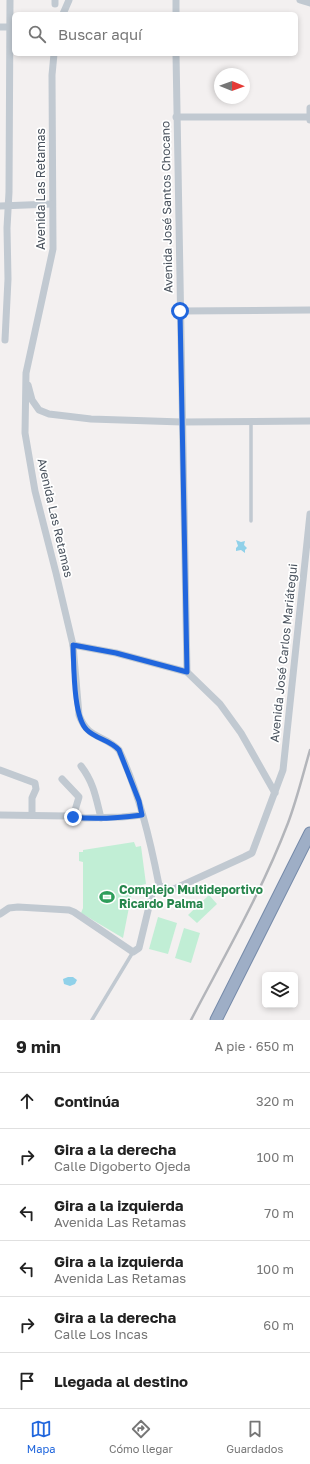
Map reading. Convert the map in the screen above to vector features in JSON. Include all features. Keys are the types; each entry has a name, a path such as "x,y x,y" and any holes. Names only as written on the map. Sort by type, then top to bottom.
{"highway":[{"path":"216,1020 310,833"}],"street":[{"path":"5,340 8,278 7,228 12,27 10,0"},
{"path":"64,12 69,0"},
{"path":"176,0 176,12"},
{"path":"300,0 310,3"},
{"path":"0,27 12,27"},
{"name":"Avenida Las Retamas","path":"54,56 52,75 52,204 54,227 52,256 26,373 25,433 33,484 73,645 78,715 82,725 88,731 114,744 119,750 139,801 160,886"},
{"name":"Avenida José Santos Chocano","path":"176,56 187,672"},
{"path":"176,117 310,118 310,108"},
{"path":"0,206 52,204"},
{"path":"180,311 310,310"},
{"path":"26,373 32,400 39,410 49,414 91,419 182,422 310,421"},
{"name":"Avenida José Carlos Mariátegui","path":"160,886 174,889 252,853 284,770 310,514"},
{"path":"73,645 116,653 187,672 220,704 241,733 275,793"},
{"path":"81,766 90,777 102,818"},
{"path":"0,770 35,783 36,789 33,793 31,805 32,815"},
{"path":"62,779 79,797 73,817"},
{"path":"0,815 102,818 142,815"},
{"path":"0,914 9,908 18,906 69,910 133,952 139,948 152,894 160,886"}],"lane":[{"path":"251,422 251,521"},
{"path":"92,1020 133,952"}],"green space":[{"name":"Complejo Multideportivo Ricardo Palma","path":"134,842 136,847 141,846 146,884 133,887 123,938 81,913 83,908 83,862 79,861 79,852 83,852 83,850"},
{"path":"209,895 217,904 197,923 188,915"},
{"path":"158,917 177,923 168,954 149,949"},
{"path":"184,928 200,933 191,963 175,958"}],"water":[{"path":"236,540 241,542 245,541 244,545 247,548 245,553 241,550 236,551 238,546"},
{"path":"73,977 77,980 75,984 70,986 64,984 63,979"}],"railway":[{"path":"191,1020 267,873 288,823 310,750"}],"place":[{"name":"Complejo Multideportivo Ricardo Palma","path":"107,897"}],"route":[{"path":"73,817 122,817 142,815 139,801 119,750 114,744 95,736 82,725 78,715 73,645 116,653 187,672 180,311"}]}
